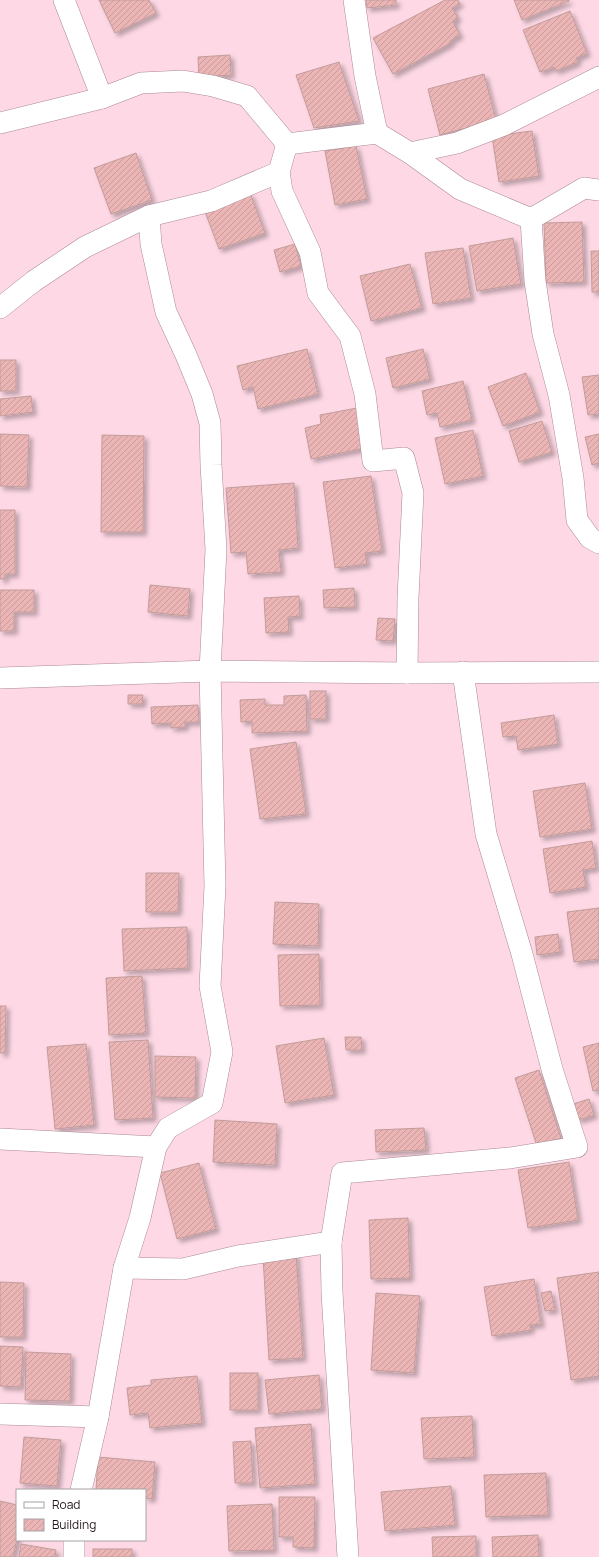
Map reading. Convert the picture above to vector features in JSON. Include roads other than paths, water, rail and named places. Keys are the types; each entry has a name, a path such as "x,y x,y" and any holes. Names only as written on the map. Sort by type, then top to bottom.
{"street":[{"path":"64,0 102,98"},
{"path":"354,0 365,76 377,133"},
{"path":"410,153 457,143 504,125 599,77"},
{"path":"0,123 102,98 141,83 183,81 213,86 247,96 287,144"},
{"path":"287,144 377,133 410,153 460,189 531,219"},
{"path":"287,144 279,172 282,191 310,252 318,294 350,336 365,394 373,461 404,458 414,493 408,598 407,673"},
{"path":"0,308 34,281 85,247 149,216 211,201 279,172"},
{"path":"531,219 584,188 599,190"},
{"path":"81,1489 98,1417 124,1268 140,1218 156,1147 168,1128 212,1103 222,1052 210,986 215,886 210,671 216,549 210,423 202,394 166,312 151,244 149,216"},
{"path":"531,219 535,281 543,334 559,395 573,478 577,520 590,538 599,543"},
{"path":"0,678 210,671 407,673 599,672"},
{"path":"348,1557 331,1242 342,1173 510,1158 577,1147 552,1069 522,954 486,834 463,672"},
{"path":"0,1139 156,1147"},
{"path":"124,1268 183,1269 238,1256 331,1242"},
{"path":"0,1414 98,1417"},
{"path":"74,1541 74,1557"}]}
